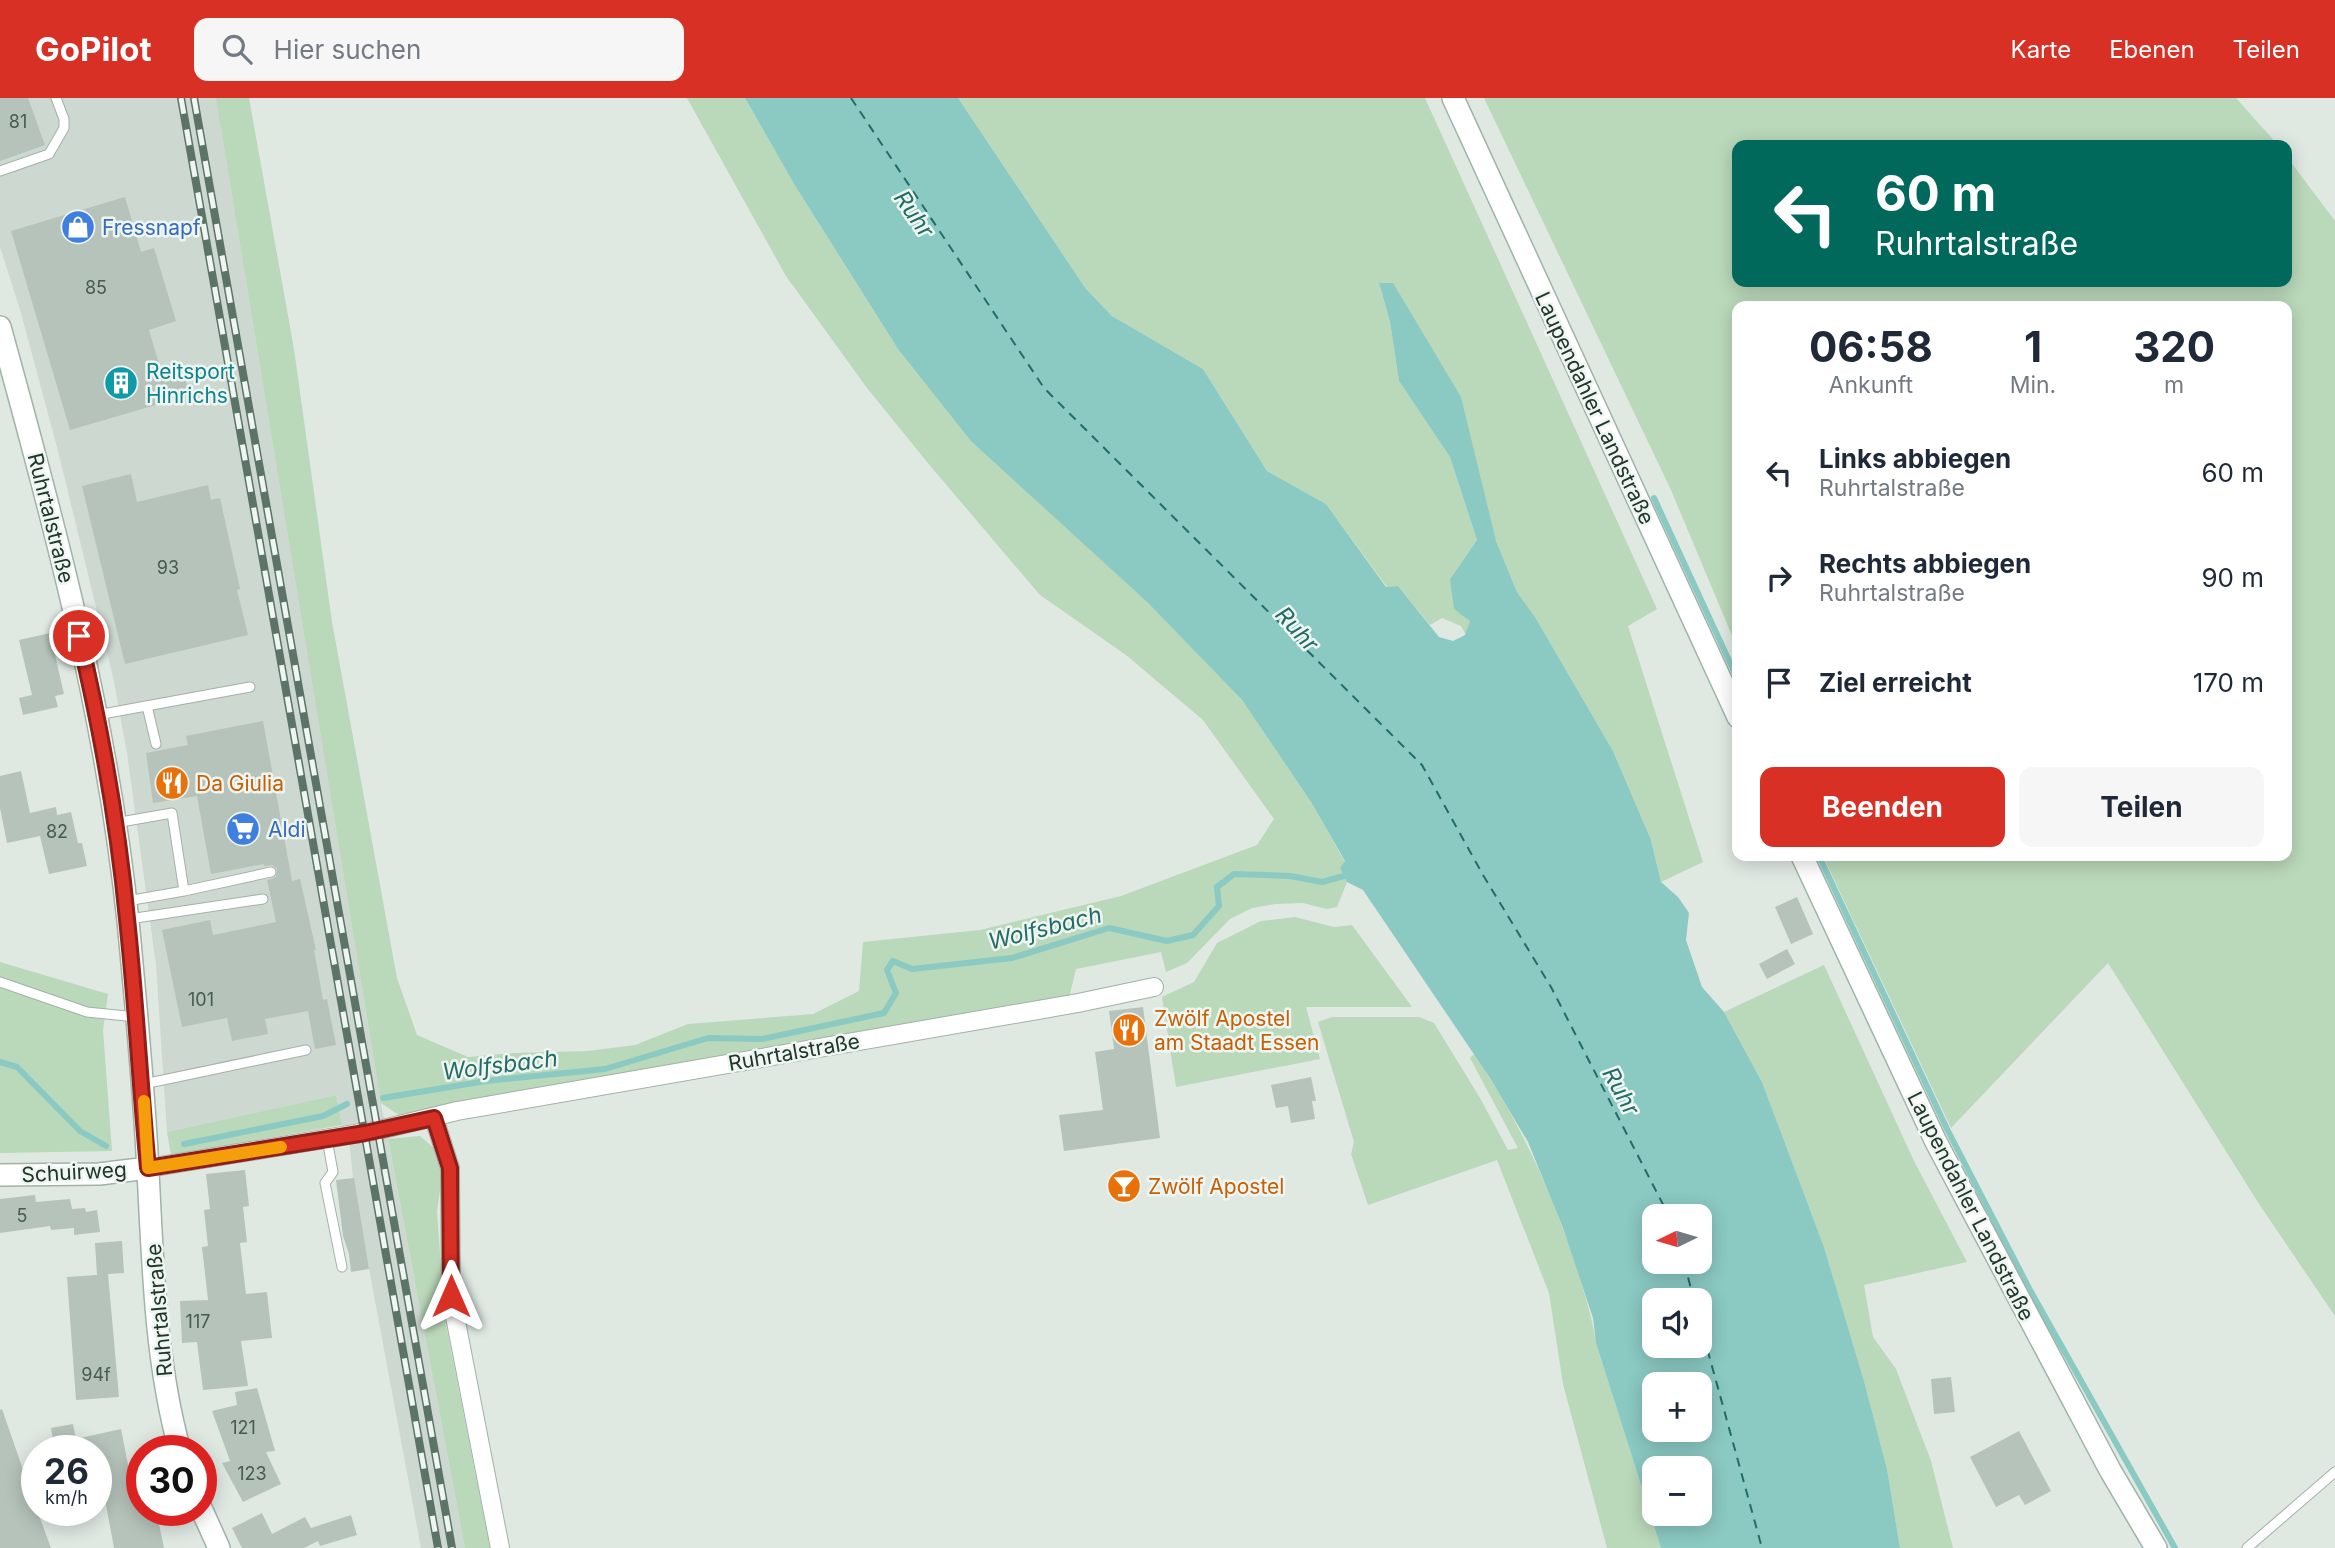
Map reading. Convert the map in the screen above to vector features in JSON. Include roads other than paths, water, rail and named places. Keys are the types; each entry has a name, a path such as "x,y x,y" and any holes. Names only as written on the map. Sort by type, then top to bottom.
{"main road":[{"name":"Laupendahler Landstraße","path":"1453,98 1732,704"},
{"name":"Ruhrtalstraße","path":"0,327 34,450 97,715 116,823 142,1084 163,1377 176,1435"},
{"name":"Laupendahler Landstraße","path":"1804,861 1936,1142 2110,1470 2156,1548"},
{"name":"Schuirweg","path":"0,1175 99,1174 148,1168"},
{"path":"209,1526 219,1548"}],"street":[{"name":"Ruhrtalstraße","path":"148,1168 327,1139 469,1109 1078,1003 1154,987"},
{"path":"434,1118 450,1168 451,1296 500,1548"}],"lane":[{"path":"0,171 49,154 64,128 56,98"},
{"path":"97,715 250,687"},
{"path":"148,706 156,744"},
{"path":"116,823 172,813 184,891"},
{"path":"126,910 184,891 271,872"},
{"path":"126,910 263,899"},
{"path":"0,982 87,1012 136,1017"},
{"path":"142,1084 306,1049"},
{"path":"327,1139 333,1172 325,1183 342,1267"},
{"path":"2246,1548 2335,1472"}],"water":[{"name":"Ruhr","path":"745,98 958,98 1086,289 1112,316 1203,369 1267,471 1326,504 1386,587 1398,586 1439,637 1453,641 1465,635 1470,621 1454,609 1450,579 1477,540 1450,457 1399,381 1390,322 1379,283 1393,283 1461,397 1496,541 1517,592 1535,617 1613,751 1651,840 1661,882 1678,897 1689,913 1686,940 1702,987 1724,1012 1762,1082 1824,1247 1864,1381 1887,1469 1900,1548 1661,1548 1654,1526 1712,1526 1712,1456 1642,1456 1642,1488 1596,1343 1593,1318 1563,1228 1528,1142 1490,1078 1363,890 1347,882 1340,868 1345,861 1311,802 1242,700 1147,602 971,441 898,349 794,184"}],"waterway":[{"path":"1654,498 1732,667"},
{"path":"1821,861 1947,1129 2030,1290 2175,1548"},
{"name":"Wolfsbach","path":"383,1098 486,1081 605,1069 708,1038 762,1039 884,1013 896,993 887,970 893,961 912,969 1012,958 1109,928 1167,941 1193,935 1219,906 1217,887 1234,874 1290,876 1322,882 1351,874"},
{"name":"Wolfsbach","path":"0,1062 17,1067 80,1131 106,1146"},
{"name":"Wolfsbach","path":"184,1144 323,1116 347,1104"}],"railway":[{"path":"181,98 438,1548"},
{"path":"194,98 452,1548"}],"place":[{"name":"Fressnapf","path":"78,227"},
{"name":"Reitsport Hinrichs","path":"121,383"},
{"name":"Da Giulia","path":"172,783"},
{"name":"Aldi","path":"243,829"},
{"name":"Zwölf Apostel am Staadt Essen","path":"1129,1030"},
{"name":"Zwölf Apostel","path":"1124,1186"}]}
